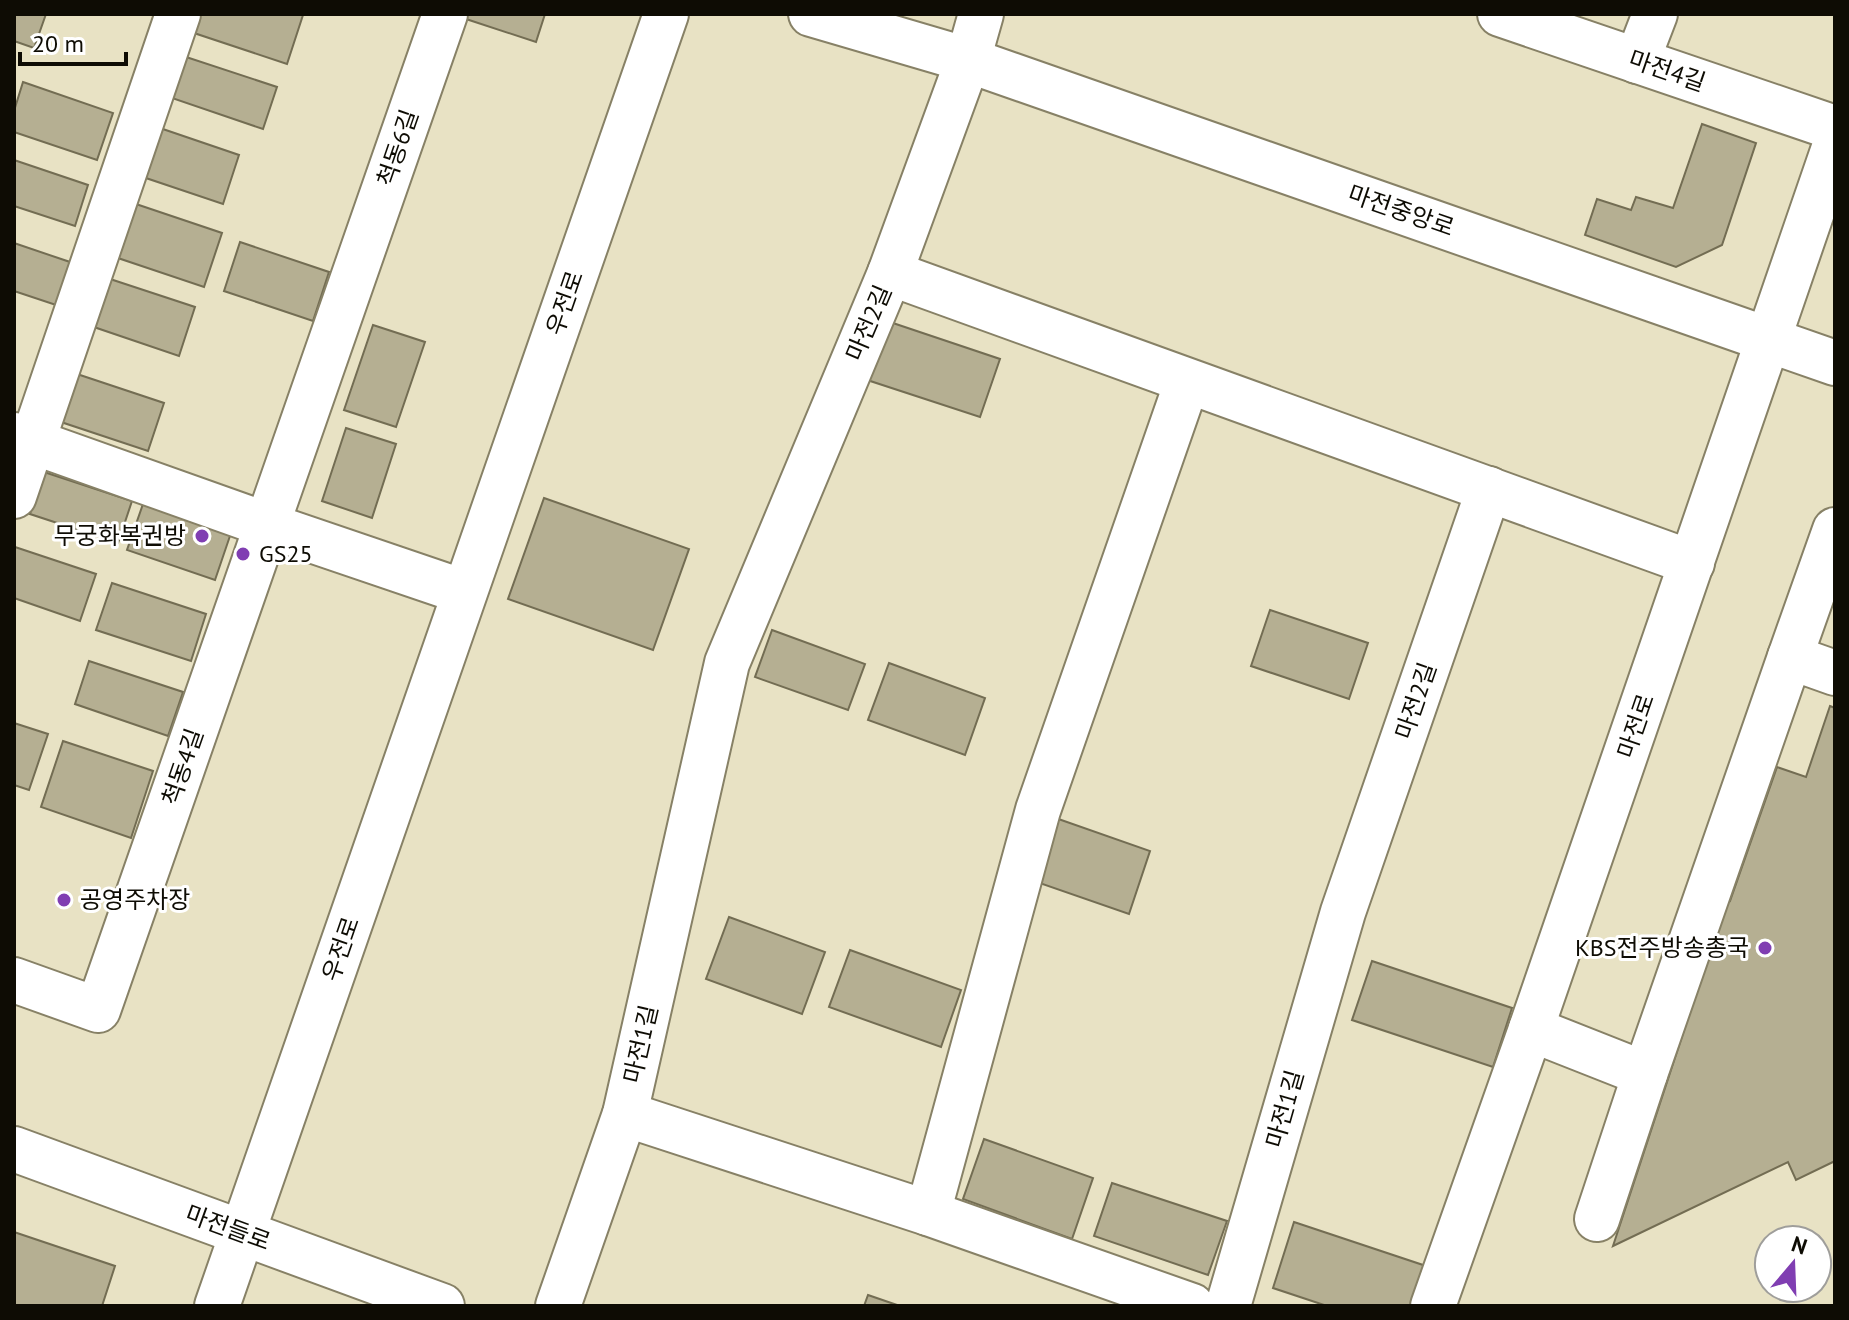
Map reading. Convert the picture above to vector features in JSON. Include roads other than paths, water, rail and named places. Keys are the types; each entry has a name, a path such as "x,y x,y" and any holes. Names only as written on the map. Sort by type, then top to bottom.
{"street":[{"path":"14,496 23,438 114,203 178,14"},
{"name":"척동6길","path":"351,283 445,14"},
{"name":"우전로","path":"217,1306 666,14"},
{"name":"마전중앙로","path":"811,14 968,60 1835,363"},
{"path":"890,273 968,60 981,14"},
{"name":"마전4길","path":"1500,14 1835,128"},
{"path":"1637,61 1655,14"},
{"name":"마전로","path":"1433,1306 1835,145"},
{"name":"마전2길","path":"727,663 890,273 1692,563"},
{"name":"척동4길","path":"14,980 98,1010 351,283"},
{"path":"928,1213 1038,810 1187,382"},
{"path":"23,438 464,592"},
{"name":"마전2길","path":"1343,912 1489,489"},
{"path":"1597,1219 1835,530"},
{"path":"1790,657 1835,673"},
{"name":"마전1길","path":"727,663 625,1114 928,1213 1192,1306"},
{"name":"마전1길","path":"1228,1306 1343,912"},
{"path":"1531,1029 1645,1074"},
{"path":"558,1306 625,1114"},
{"name":"마전들로","path":"14,1149 442,1306"}],"place":[{"name":"무궁화복권방","path":"202,536"},
{"name":"GS25","path":"243,554"},
{"name":"공영주차장","path":"64,900"},
{"name":"KBS전주방송총국","path":"1765,948"}]}
